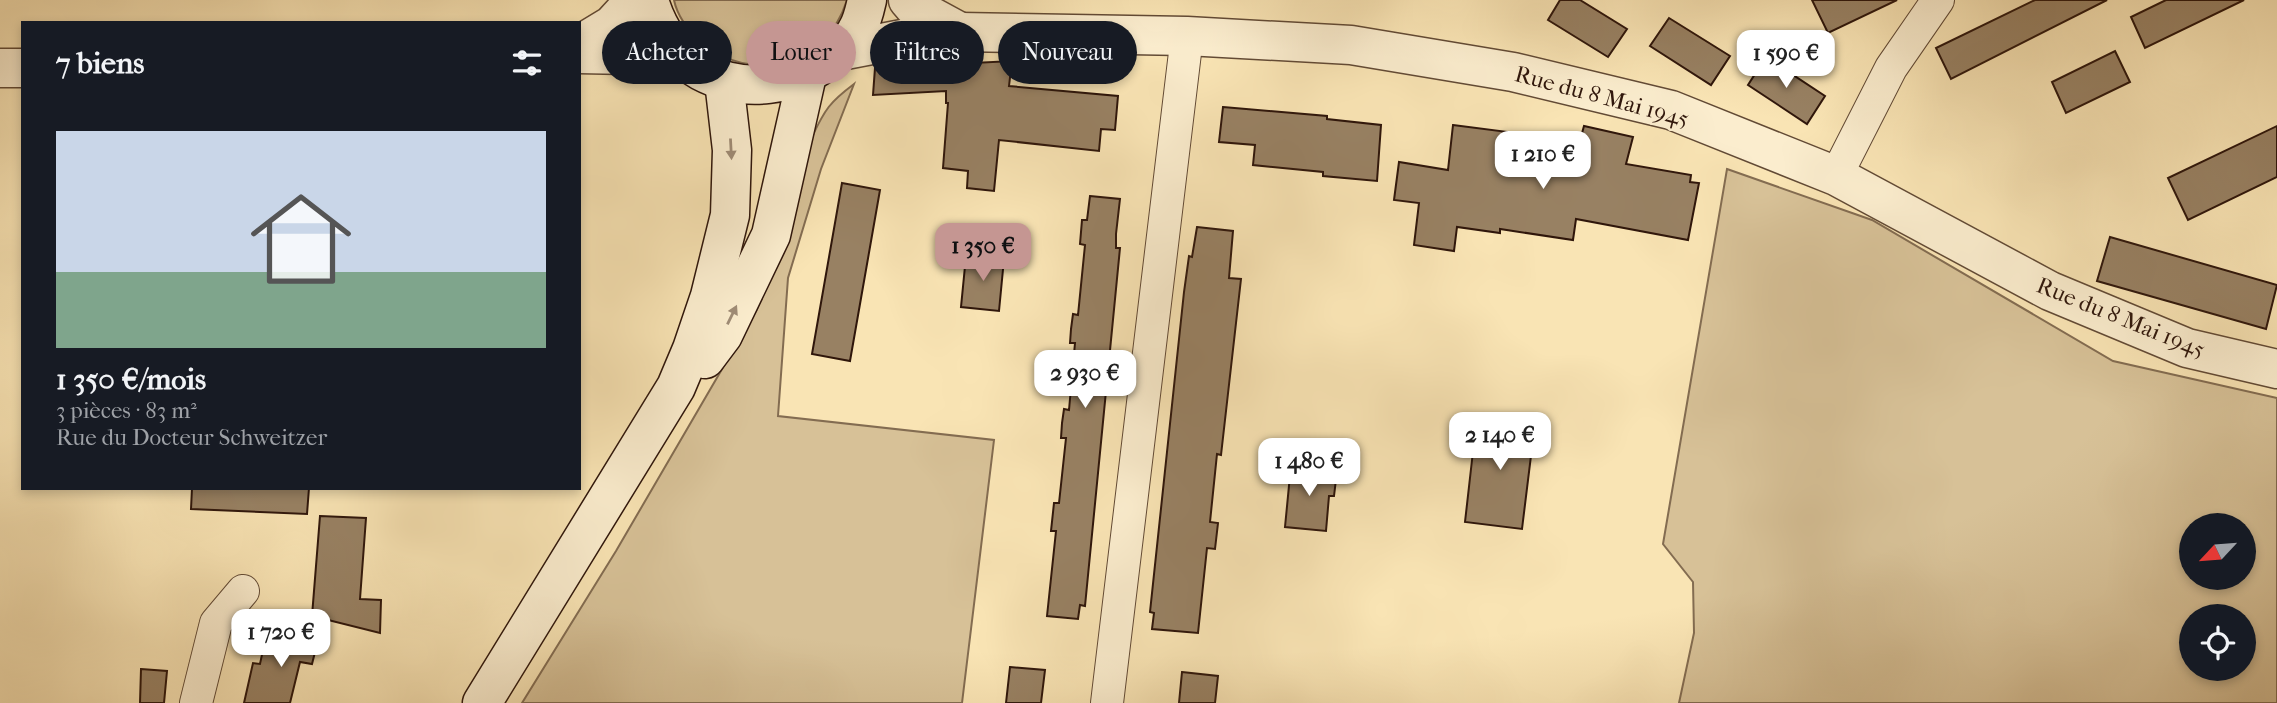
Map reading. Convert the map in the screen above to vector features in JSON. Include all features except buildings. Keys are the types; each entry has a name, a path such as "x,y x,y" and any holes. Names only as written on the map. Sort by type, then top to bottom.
{"street":[{"path":"581,44 612,24 635,0"},
{"path":"649,0 655,21"},
{"path":"856,32 867,0"},
{"name":"Rue du 8 Mai 1945","path":"908,0 914,7 940,21"},
{"path":"1836,176 1891,68 1938,0"},
{"name":"Rue du 8 Mai 1945","path":"984,32 1187,36 1351,45 1513,72 1671,110 1836,176 2050,290 2187,348 2277,369"},
{"path":"1107,703 1187,36"},
{"path":"581,54 602,55"},
{"path":"0,68 21,68"},
{"path":"482,703 676,387 692,349 710,296 730,215 732,150 724,84"},
{"path":"749,84 773,84"},
{"path":"676,387 710,354 723,335 771,235 805,84"},
{"path":"196,703 216,623 243,591"}],"shaded area":[{"path":"674,0 847,0 838,21 746,21 746,63 732,59 732,21 683,21"},
{"path":"854,84 821,169 788,278 778,416 994,440 962,703 522,703 616,551 757,309 812,137 821,119 839,96"},
{"path":"1727,169 1872,220 2113,361 2277,398 2277,703 1679,703 1694,633 1693,582 1663,544"}]}
